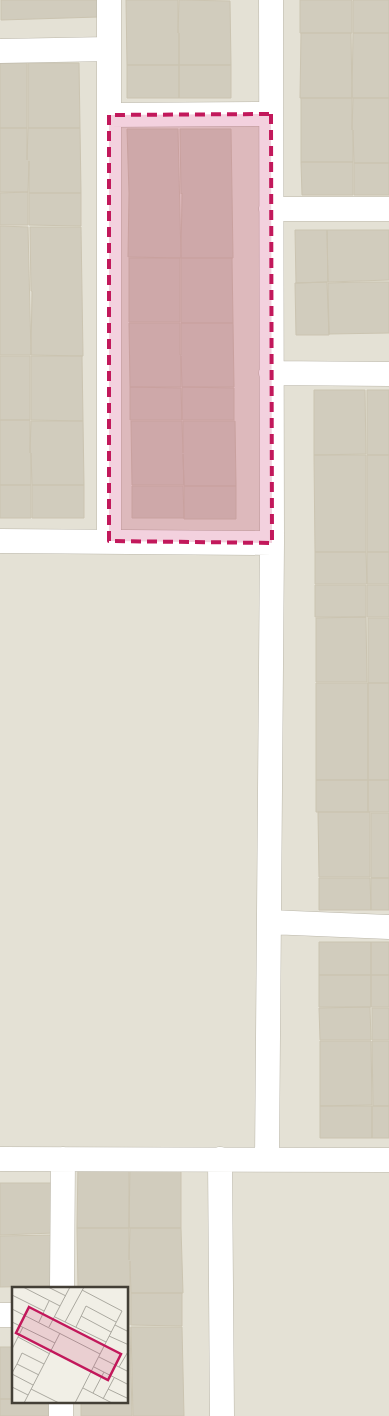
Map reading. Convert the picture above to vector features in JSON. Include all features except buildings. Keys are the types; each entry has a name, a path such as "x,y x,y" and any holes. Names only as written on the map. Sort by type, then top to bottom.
{"street":[{"path":"109,0 109,542"},
{"path":"267,1160 272,542 271,0"},
{"path":"0,51 109,49"},
{"path":"109,115 271,114"},
{"path":"271,209 389,209"},
{"path":"271,373 389,374"},
{"path":"0,541 272,542"},
{"path":"269,922 389,927"},
{"path":"0,1159 389,1160"},
{"path":"62,1287 63,1159"},
{"path":"220,1160 222,1416"}],"highlighted area":[{"path":"271,114 272,543 109,541 109,115"}],"shaded area":[{"path":"0,0 389,0 389,1416 0,1416"}]}
